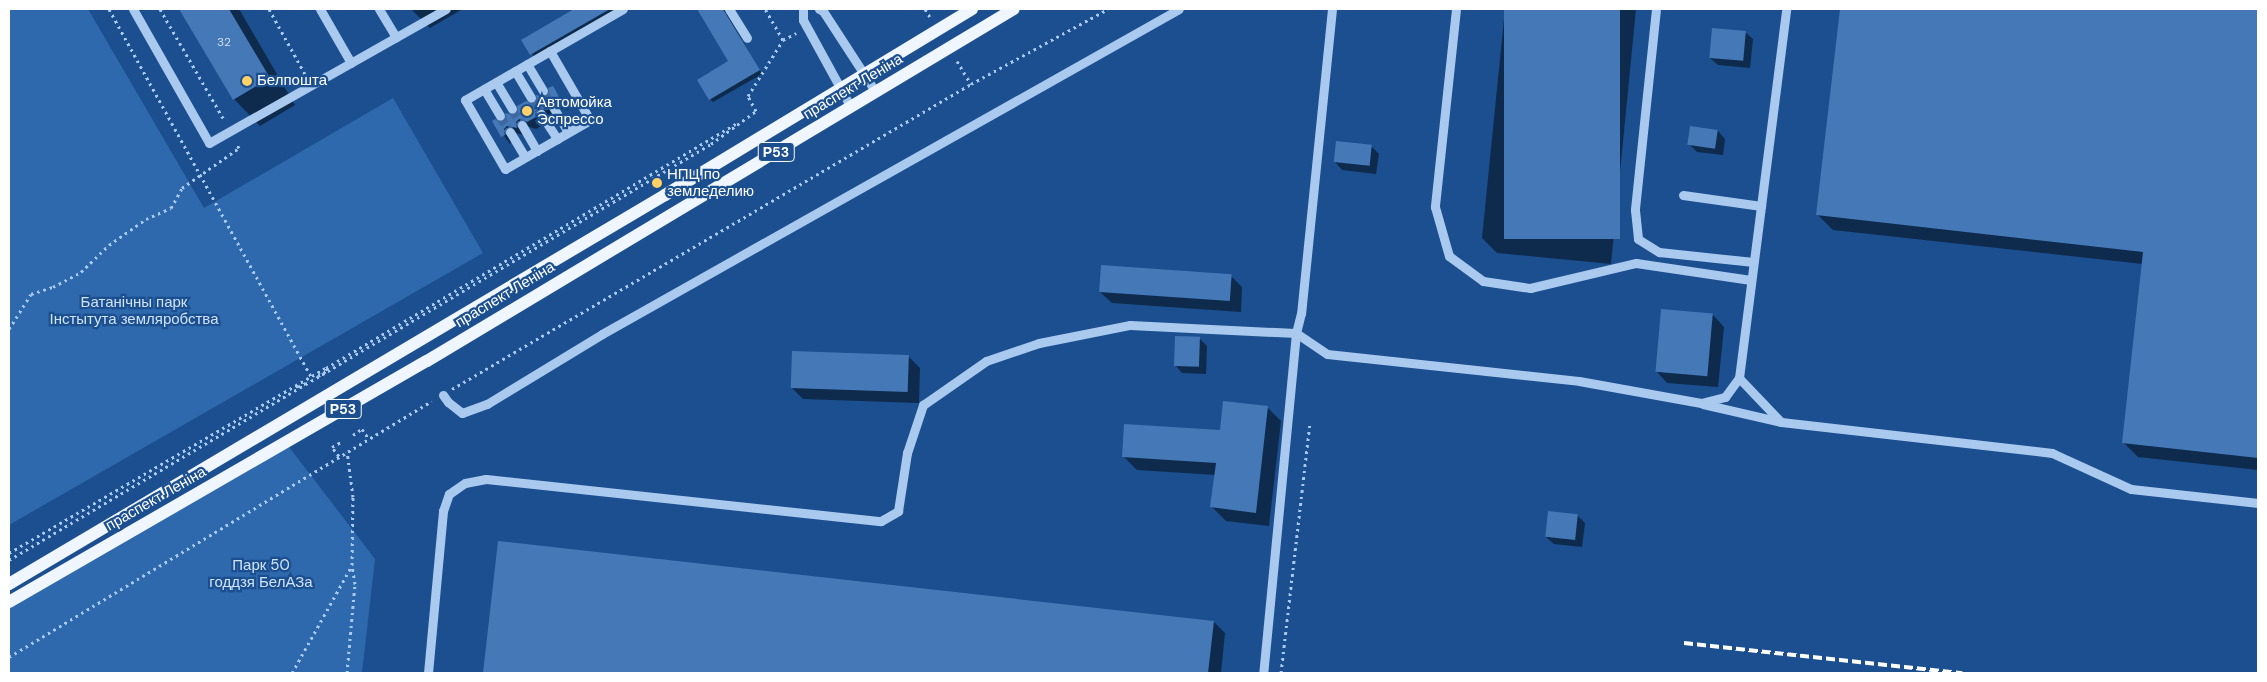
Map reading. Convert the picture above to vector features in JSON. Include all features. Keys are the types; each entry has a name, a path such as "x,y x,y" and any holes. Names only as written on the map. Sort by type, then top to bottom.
{"main road":[{"name":"праспект Леніна","path":"9,584 362,375 972,9"},
{"name":"праспект Леніна","path":"9,602 436,356 1014,9"}],"street":[{"path":"133,9 209,143 446,9"},
{"path":"320,9 351,62"},
{"path":"379,9 396,37"},
{"path":"550,50 590,120 505,169 465,100 550,50 623,9"},
{"path":"729,9 747,38"},
{"path":"803,9 803,20 850,106"},
{"path":"819,9 823,11 875,91"},
{"path":"443,395 462,413 487,404 602,334 1179,9"},
{"path":"1263,673 1296,333 1301,313 1332,9"},
{"path":"1456,9 1435,207 1449,256 1482,281 1530,288 1636,263 1751,280"},
{"path":"1656,9 1634,210 1638,239 1659,252 1753,262"},
{"path":"1701,403 1725,397 1739,378 1786,9"},
{"path":"527,64 543,91"},
{"path":"515,71 531,98"},
{"path":"496,82 512,109"},
{"path":"484,89 500,116"},
{"path":"553,107 568,132"},
{"path":"541,114 557,139"},
{"path":"522,125 537,151"},
{"path":"510,132 525,157"},
{"path":"1683,196 1761,206"},
{"path":"428,673 443,511 449,494 465,483 486,479 881,521 898,511 907,453 922,405 986,361 1038,343 1130,325 1296,333 1327,354 1579,380 1701,403 1781,422 2052,453 2131,489 2258,502"},
{"path":"1739,378 1781,422"}],"path":[{"path":"109,9 311,377"},
{"path":"160,9 223,120 231,116"},
{"path":"269,9 305,74 297,79"},
{"path":"756,112 748,96 784,40 765,9"},
{"path":"9,657 347,451 971,84 1108,9"},
{"path":"9,553 296,386 756,112"},
{"path":"9,560 712,144 756,112"},
{"path":"9,329 31,294 53,287 81,272 109,245 146,219 170,208 182,188 199,174"},
{"path":"318,376 328,370 326,368"},
{"path":"296,386 298,387 306,383"},
{"path":"1282,673 1310,424"},
{"path":"353,435 362,429 368,439"},
{"path":"339,456 332,447 341,442"},
{"path":"347,451 353,498 352,565 355,584 347,673"},
{"path":"292,673 352,565"}],"green space":[{"name":"Батанічны парк Інстытута земляробства","path":"9,9 88,9 204,208 393,98 483,253 9,525"},
{"name":"Парк 50 годдзя БелАЗа","path":"286,443 375,559 362,673 9,673 9,608"}],"building":[{"path":"179,9 229,9 270,78 233,100"},
{"path":"574,9 610,9 530,55 521,40"},
{"path":"697,9 723,9 760,70 709,100 697,80 728,61"},
{"path":"1504,9 1620,9 1620,239 1504,239"},
{"path":"1840,9 2258,9 2258,458 2122,443 2143,252 1816,215"},
{"path":"1712,28 1746,31 1743,61 1709,58"},
{"name":"Автомойка Эспрессо","path":"553,86 562,102 559,104 550,101 547,104 548,110 538,109 535,112 536,117 527,122 519,119 516,122 517,128 507,126 504,129 505,135 501,137 492,121 495,119 503,122 506,119 505,113 515,115 518,112 517,106 526,101 534,104 537,101 536,95 546,97 549,94 548,88"},
{"path":"1690,126 1718,130 1715,149 1687,145"},
{"path":"1336,141 1372,145 1370,166 1334,162"},
{"path":"1101,265 1232,274 1230,301 1099,292"},
{"path":"1661,309 1713,314 1707,376 1656,372"},
{"path":"1175,336 1200,337 1199,367 1174,366"},
{"path":"792,351 909,355 908,392 791,388"},
{"path":"1223,401 1268,406 1256,513 1210,507 1216,463 1122,457 1124,424 1220,430"},
{"path":"1548,511 1578,514 1575,540 1545,537"},
{"path":"498,541 1214,621 1208,673 483,673"}],"tunnel":[{"path":"543,91 553,107"},
{"path":"531,98 541,114"},
{"path":"512,109 522,125"},
{"path":"500,116 510,132"}],"railway":[{"path":"1684,643 1962,673"}],"place":[{"name":"Белпошта","path":"247,81"},
{"name":"Автомойка Эспрессо","path":"527,111"},
{"name":"НПЦ по земледелию","path":"657,183"}]}
